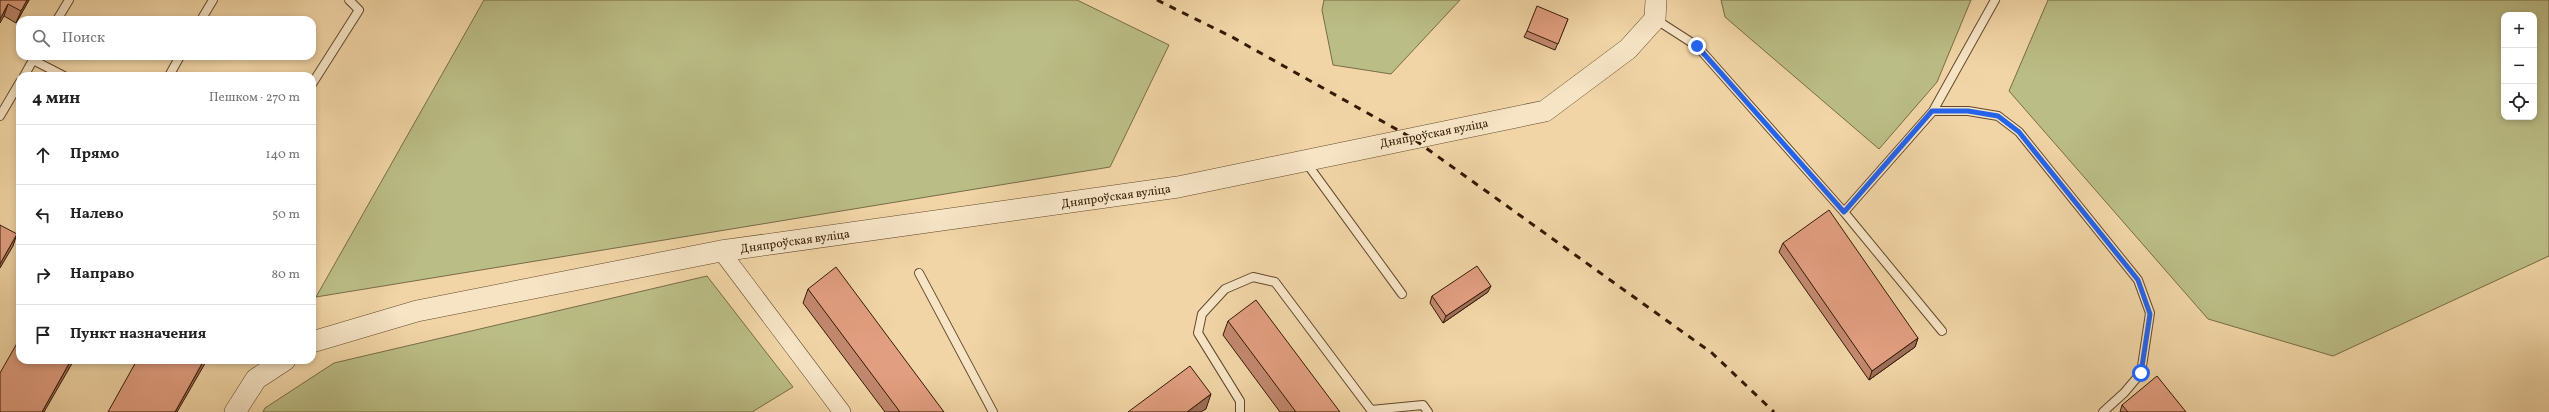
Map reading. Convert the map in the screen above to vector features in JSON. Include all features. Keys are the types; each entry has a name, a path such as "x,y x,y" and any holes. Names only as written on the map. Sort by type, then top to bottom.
{"street":[{"name":"Дняпроўская вуліца","path":"842,412 721,251 1178,187 1544,111 1628,49 1655,9"},
{"path":"316,341 417,311 721,251"},
{"path":"234,412 256,379 279,364"}],"lane":[{"path":"59,16 69,0"},
{"path":"204,16 213,0"},
{"path":"316,78 359,10 349,0"},
{"path":"1844,212 1932,111 1995,0"},
{"path":"1655,9 1697,46 1844,212 1942,331"},
{"path":"26,72 33,60"},
{"path":"37,60 57,72"},
{"path":"171,72 178,60"},
{"path":"0,116 16,89"},
{"path":"1932,111 1968,111 1998,116 2019,132 2138,280 2150,314 2141,373 2124,393 2103,412"},
{"path":"1305,160 1402,294"},
{"path":"919,272 993,412"},
{"path":"1240,412 1240,401 1198,333 1202,314 1225,289 1253,277 1275,282 1371,410 1423,405 1428,412"}],"green space":[{"path":"484,0 1077,0 1169,45 1110,167 316,297"},
{"path":"1324,0 1460,0 1391,74 1333,65 1322,10"},
{"path":"1721,0 1971,0 1937,82 1879,149 1725,17"},
{"path":"2048,0 2549,0 2549,256 2333,356 2208,319 2009,91"},
{"path":"707,276 793,387 752,412 263,412 265,408 334,363"}],"building":[{"path":"0,0 27,0 21,11 8,4 0,19"},
{"path":"1537,6 1568,19 1558,44 1527,31"},
{"path":"1829,210 1918,338 1872,371 1783,243"},
{"path":"0,225 16,233 16,236 0,264"},
{"path":"1477,266 1491,286 1446,316 1432,296"},
{"path":"836,267 944,412 900,412 808,289"},
{"path":"1256,300 1340,412 1296,412 1228,321"},
{"path":"16,345 16,364 69,364 42,412 0,412 0,373"},
{"path":"135,364 202,364 175,412 108,412"},
{"path":"1190,366 1211,394 1187,412 1128,412"},
{"path":"2157,376 2186,412 2128,412 2122,405"}],"railway":[{"path":"1157,0 1232,37 1412,138 1712,353 1774,412"}],"route":[{"path":"1697,46 1844,212 1932,111 1968,111 1998,116 2019,132 2138,280 2150,314 2141,373"}]}
